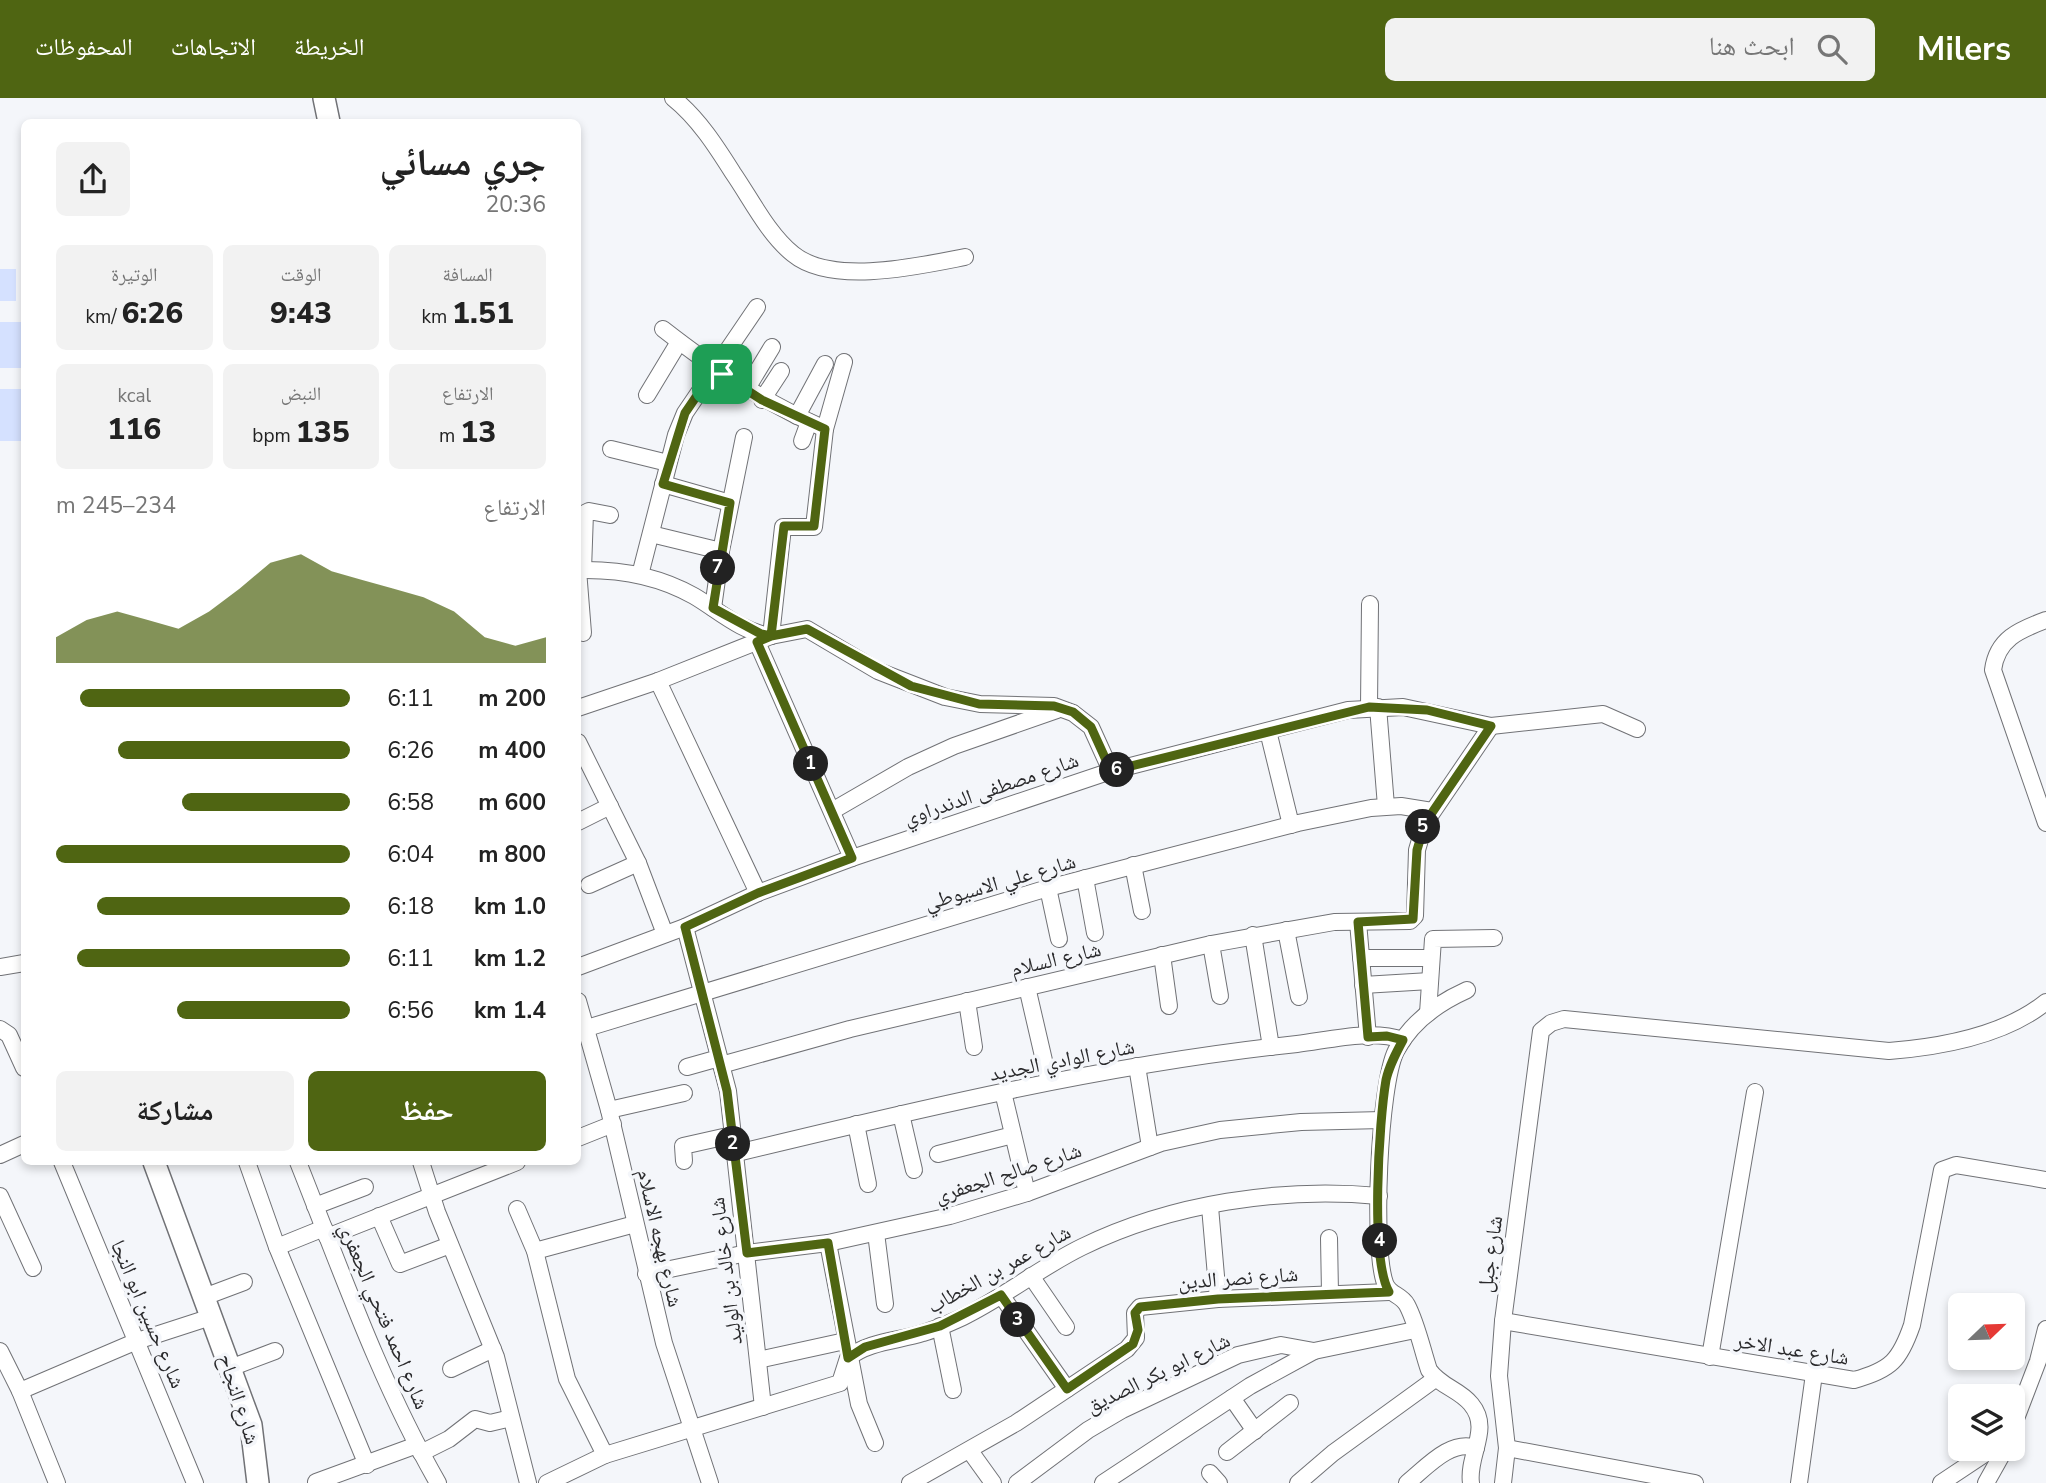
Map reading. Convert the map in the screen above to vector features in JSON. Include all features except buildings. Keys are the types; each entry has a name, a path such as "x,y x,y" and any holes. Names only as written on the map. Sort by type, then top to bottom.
{"street":[{"path":"324,98 328,119"},
{"path":"673,98 704,129 774,233 794,255 820,268 850,272 965,257"},
{"path":"640,575 668,463 685,413 757,307"},
{"path":"663,329 715,369 762,400 825,429"},
{"path":"647,395 680,342"},
{"path":"746,390 772,347"},
{"path":"844,362 825,429 814,527 783,527 764,639 852,858"},
{"path":"802,441 803,419 825,364"},
{"path":"762,400 781,371"},
{"path":"713,608 721,551 744,437"},
{"path":"611,449 668,463"},
{"path":"663,484 730,503"},
{"path":"581,559 585,513 589,510 610,515"},
{"path":"651,534 721,551"},
{"path":"581,570 640,575 665,582 764,639"},
{"path":"581,591 583,633"},
{"path":"1370,604 1373,707 1386,806"},
{"path":"2046,620 2007,639 1997,654 1993,670 2046,823"},
{"path":"581,707 658,681 764,639 807,629 878,671 945,697 979,704 1062,708 1083,719 1091,727 1111,771"},
{"path":"658,681 758,893"},
{"name":"شارع مصطفى الدندراوي","path":"581,966 685,927 758,893 852,858 1111,771 1373,707 1427,710 1491,726 1603,714 1637,729"},
{"path":"832,811 908,767 954,746 1062,708"},
{"path":"1432,811 1491,726"},
{"path":"1268,731 1291,825"},
{"path":"582,760 610,806 638,863 665,934"},
{"path":"581,820 610,806"},
{"name":"شارع علي الاسيوطي","path":"581,1015 703,995 1048,888 1291,825 1386,806 1432,811"},
{"name":"شارع السلام","path":"687,1067 1253,935 1358,922 1406,922 1415,916 1417,850 1432,811"},
{"path":"589,885 638,863"},
{"path":"1133,865 1142,911"},
{"path":"1085,878 1095,933"},
{"path":"1048,888 1059,939"},
{"path":"1358,922 1368,1037"},
{"name":"شارع خالد بن الوليد","path":"685,927 720,1061 747,1253 763,1407"},
{"path":"1286,930 1299,997"},
{"path":"1253,935 1271,1046"},
{"path":"1427,1013 1432,943 1436,937 1494,938"},
{"path":"1211,944 1220,996"},
{"path":"1162,955 1169,1006"},
{"path":"1361,958 1431,958"},
{"path":"0,967 21,964"},
{"path":"1363,985 1430,981"},
{"path":"1027,987 1049,1082"},
{"path":"1467,990 1427,1013 1403,1040 1387,1078 1382,1120 1379,1196 1381,1270 1389,1292 1405,1302 1435,1379 1473,1405 1480,1429 1471,1465 1471,1483"},
{"path":"967,1001 974,1047"},
{"name":"شارع جبل","path":"1503,1483 1507,1448 1499,1400 1503,1321 1541,1031 1551,1023 1564,1019 1889,1051 1925,1048 1996,1028 2025,1016 2046,1002"},
{"name":"شارع بهجه الاسلام","path":"581,1015 611,1117 646,1274 690,1428 710,1483"},
{"path":"0,1029 9,1035 21,1061"},
{"name":"شارع الوادي الجديد","path":"733,1154 901,1114 1137,1066 1271,1046 1387,1036 1403,1040"},
{"path":"1137,1066 1150,1147"},
{"path":"1003,1092 1027,1193"},
{"path":"1710,1357 1755,1092"},
{"path":"581,1136 611,1117 684,1093"},
{"path":"901,1114 914,1170"},
{"name":"شارع صالح الجعفري","path":"646,1274 747,1253 828,1243 950,1216 1027,1193 1150,1147 1220,1130 1301,1122 1382,1120"},
{"path":"856,1124 868,1184"},
{"path":"684,1161 683,1146 732,1135"},
{"path":"938,1154 1013,1135"},
{"path":"0,1155 21,1145"},
{"name":"شارع حسين ابو النجا","path":"63,1165 195,1483"},
{"name":"شارع النجاح","path":"155,1165 251,1425 258,1483"},
{"path":"248,1165 277,1247 367,1465"},
{"name":"شارع احمد فتحي الجعفري","path":"299,1165 355,1307 419,1449 438,1483"},
{"path":"422,1165 450,1245 493,1349 528,1483"},
{"path":"277,1247 379,1216 509,1165"},
{"name":"شارع عبد الاخر","path":"1503,1321 1854,1380 1878,1374 1896,1360 1904,1348 1912,1325 1942,1170 1956,1165 2046,1180"},
{"path":"315,1206 365,1187"},
{"name":"شارع عمر بن الخطاب","path":"758,1360 865,1347 940,1326 1001,1295 1085,1245 1180,1213 1260,1198 1326,1192 1379,1196"},
{"path":"0,1196 33,1268"},
{"path":"1210,1207 1218,1299"},
{"path":"517,1209 535,1251 566,1379 605,1455"},
{"path":"379,1216 400,1264 450,1245"},
{"path":"535,1251 635,1224"},
{"path":"876,1233 885,1304"},
{"path":"1329,1238 1330,1293"},
{"path":"828,1243 859,1404 875,1443"},
{"path":"1031,1276 1066,1327"},
{"path":"20,1391 208,1307 244,1282"},
{"name":"شارع نصر الدين","path":"910,1483 970,1451 1133,1344 1138,1330 1135,1313 1140,1307 1218,1299 1389,1292"},
{"path":"1001,1295 1067,1389"},
{"path":"940,1326 953,1390"},
{"name":"شارع ابو بكر الصديق","path":"1017,1483 1088,1430 1183,1379 1270,1346 1292,1346 1314,1351 1415,1329"},
{"path":"2025,1401 2042,1362 2046,1329"},
{"path":"451,1368 493,1349"},
{"path":"547,1483 605,1455 840,1383 847,1350"},
{"path":"0,1351 20,1391 57,1483"},
{"path":"230,1368 275,1351"},
{"path":"1106,1482 1232,1398 1314,1351"},
{"path":"1799,1483 1814,1374"},
{"path":"1298,1483 1333,1453 1435,1379"},
{"path":"1232,1398 1255,1430"},
{"path":"1227,1452 1290,1403"},
{"path":"316,1482 449,1439 474,1419 490,1423 511,1418"},
{"path":"1407,1483 1450,1449 1467,1445 1476,1448"},
{"path":"1507,1448 1695,1483"},
{"path":"970,1451 993,1483"},
{"path":"1941,1483 1974,1461"},
{"path":"1986,1483 1998,1461"}],"shaded area":[{"path":"0,269 16,269 16,301 0,301"},
{"path":"0,322 21,322 21,368 0,368"},
{"path":"0,389 21,389 21,441 0,441"}],"route":[{"path":"722,374 715,369 685,413 663,484 730,503 713,608 747,629 771,636 795,629 807,629 878,671 945,697 979,704 1015,707 1054,706 1073,712 1091,727 1111,771 1348,710 1369,707 1427,710 1477,725 1491,726 1425,823 1417,850 1413,919 1406,922 1358,922 1368,1037 1387,1036 1403,1040 1387,1078 1382,1120 1379,1196 1381,1270 1389,1292 1218,1299 1140,1307 1135,1313 1138,1330 1133,1344 1067,1389 1001,1295 964,1316 924,1333 865,1347 848,1358 828,1243 747,1253 727,1091 685,927 758,893 852,858 757,642 771,636 784,526 814,527 825,429 762,400 722,374"}]}
